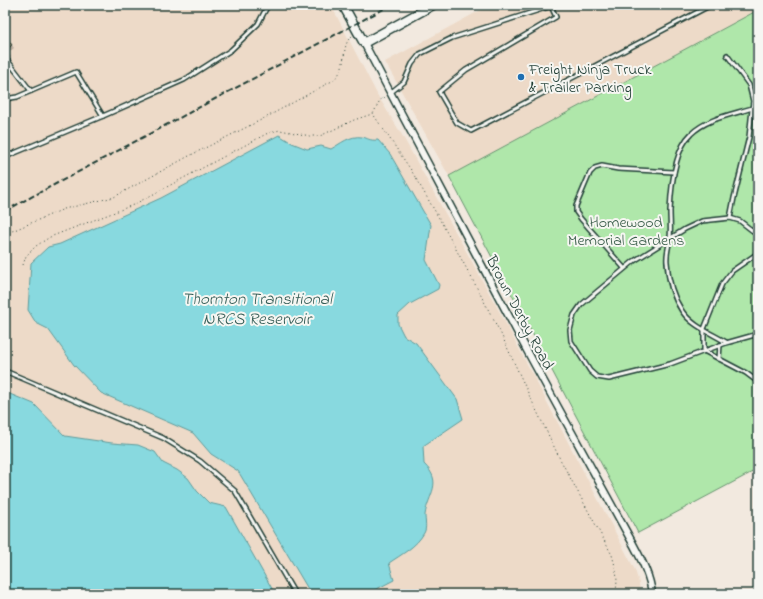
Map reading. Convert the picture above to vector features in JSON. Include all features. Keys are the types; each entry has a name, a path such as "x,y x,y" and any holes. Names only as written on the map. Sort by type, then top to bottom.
{"street":[{"path":"343,5 364,43 433,5"},
{"name":"Brown Derby Road","path":"364,43 524,344 635,548 650,582 652,594"}],"lane":[{"path":"5,157 184,80 231,50 258,24 268,5"},
{"path":"390,93 404,82 412,64 420,54 452,38 555,5"},
{"path":"551,6 556,17 466,70 439,92 457,123 471,131 711,5"},
{"path":"726,55 749,85 752,95 753,108 749,137 730,218"},
{"path":"5,57 31,91"},
{"path":"5,99 17,97 76,72 103,116"},
{"path":"726,343 696,324 686,315 675,296 668,275 666,255 670,239 670,210 674,172 684,143 696,130 715,120 758,106"},
{"path":"624,268 576,212 577,203 590,173 595,168 602,166 618,169 674,172"},
{"path":"758,236 740,221 730,218 719,218 702,222 685,229 624,268 581,305 572,320 570,330 571,341 590,371 601,378 616,378 670,364 720,345 758,334"},
{"path":"704,351 704,329 722,284 732,271 758,253"},
{"path":"719,359 720,345"},
{"path":"704,351 746,373 758,382"},
{"path":"5,371 163,438 200,461 235,491 295,594"}],"path":[{"path":"5,234 64,209 114,197 332,81 342,70 348,39 357,32"},
{"path":"23,265 26,256 36,246 50,237 133,205 268,133 280,130 310,136 320,136 354,120 373,114 380,100 390,93"},
{"path":"373,114 411,170 439,218 501,334 560,459 612,555 617,571 617,585 615,594"}],"shaded area":[{"path":"5,5 331,5 378,96 402,135 504,320 635,570 639,583 640,594 5,594"},
{"path":"354,5 372,5 358,12"},
{"name":"Freight Ninja Truck & Trailer Parking","path":"490,5 758,5 758,10 449,176 385,62"}],"green space":[{"name":"Homewood Memorial Gardens","path":"758,10 758,469 638,533 449,176"}],"water":[{"name":"Thornton Transitional NRCS Reservoir","path":"279,135 292,143 307,149 321,146 331,149 353,137 364,137 378,140 390,154 431,225 426,260 439,285 438,289 410,304 398,315 398,324 404,336 416,343 457,399 463,419 423,446 424,464 430,471 434,483 425,515 425,531 421,538 413,546 389,563 394,580 367,594 311,594 238,471 211,454 193,433 101,393 74,365 48,329 36,323 28,310 31,263 48,247 60,244 161,198"},
{"path":"5,392 34,404 65,436 138,445 155,452 163,463 177,470 188,478 197,491 209,503 226,507 275,594 5,594"}],"building":[{"path":"6,37 12,45 6,50 9,54 5,58 5,38"}],"railway":[{"path":"5,211 391,5"}],"place":[{"name":"Freight Ninja Truck & Trailer Parking","path":"521,77"}]}
